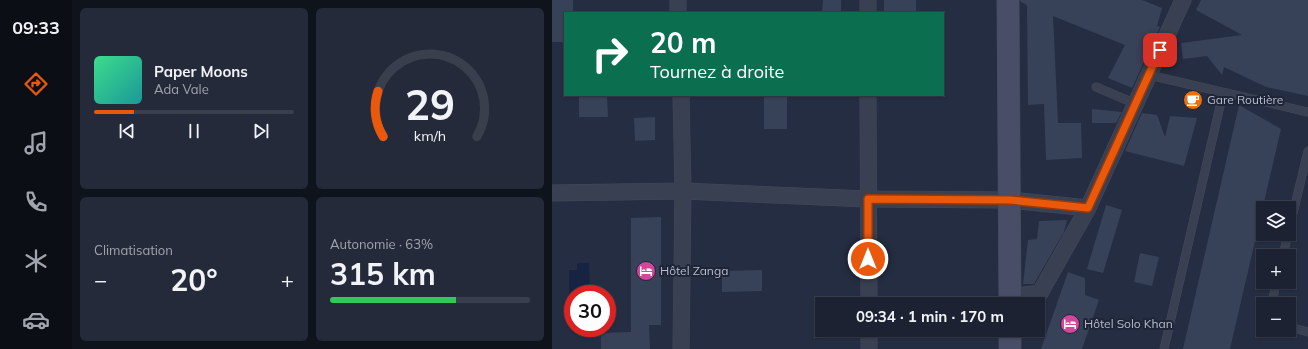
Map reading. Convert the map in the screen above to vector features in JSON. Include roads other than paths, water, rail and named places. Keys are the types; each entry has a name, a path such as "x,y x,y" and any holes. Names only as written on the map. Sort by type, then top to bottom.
{"street":[{"path":"678,0 678,12"},
{"path":"868,0 868,12"},
{"path":"1008,0 1010,297"},
{"path":"1023,297 1040,293 1088,208 1183,0"},
{"path":"680,96 683,191 681,349"},
{"path":"868,96 869,297"},
{"path":"552,193 683,191 868,199 1010,200 1088,208"},
{"path":"869,337 869,349"},
{"path":"1010,337 1010,349"}],"lane":[{"path":"1149,75 1308,112"},
{"path":"1096,87 1136,104"},
{"path":"1164,349 1223,92"},
{"path":"1296,201 1308,151"},
{"path":"1296,330 1308,332"}],"water":[{"path":"577,263 589,263 590,285 569,285 569,270 577,270"}],"place":[{"name":"Gare Routière","path":"1193,100"},
{"name":"Hôtel Zanga","path":"646,271"},
{"name":"Hôtel Solo Khan","path":"1070,324"}]}
